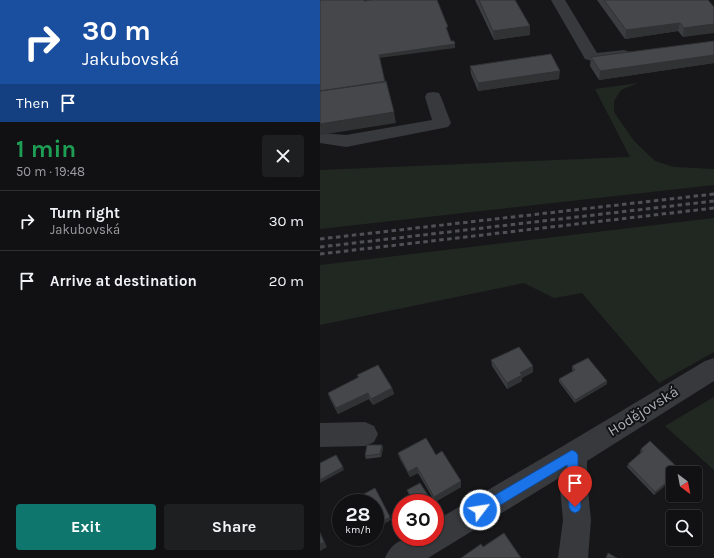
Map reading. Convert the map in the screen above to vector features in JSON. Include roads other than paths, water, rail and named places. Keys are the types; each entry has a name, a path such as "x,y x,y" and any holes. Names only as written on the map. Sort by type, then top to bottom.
{"street":[{"path":"558,0 591,56 599,58 637,53"},
{"path":"320,138 346,141 442,123 433,97"},
{"name":"Hodějovská","path":"400,558 714,368"},
{"path":"320,435 365,434"},
{"path":"572,455 577,520 573,558"}],"railway":[{"path":"320,239 714,194"},
{"path":"320,247 714,201"},
{"path":"320,254 714,208"}]}
